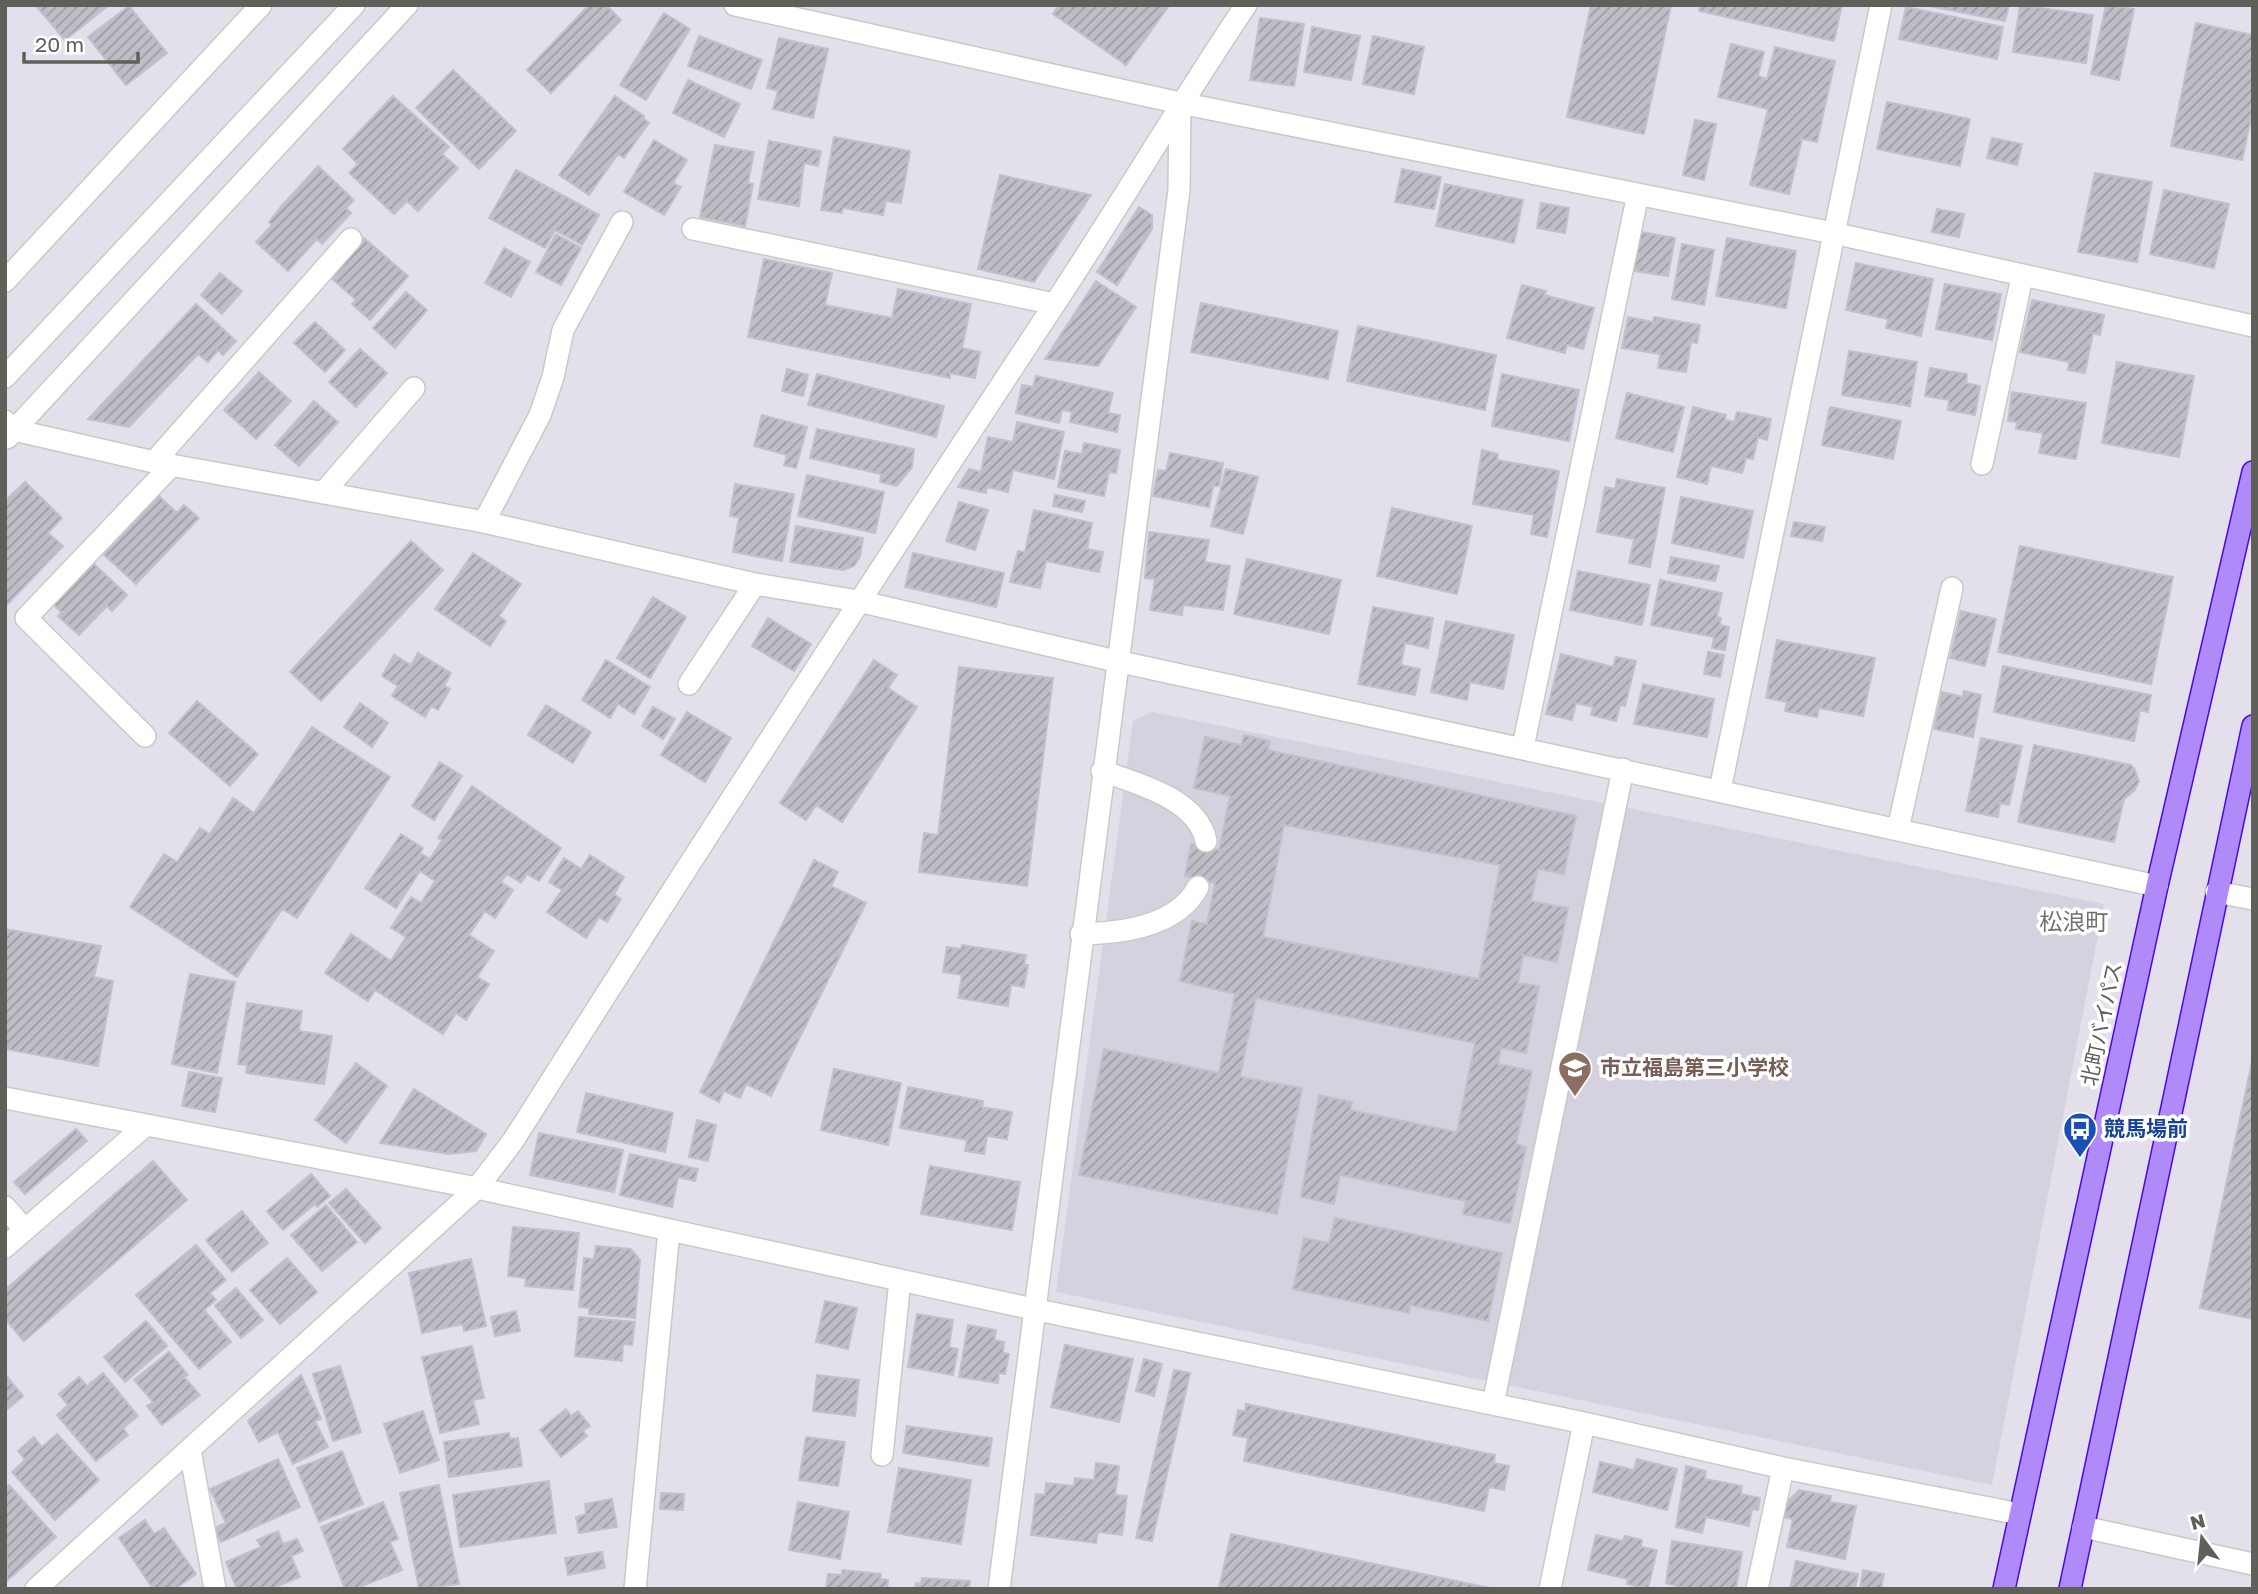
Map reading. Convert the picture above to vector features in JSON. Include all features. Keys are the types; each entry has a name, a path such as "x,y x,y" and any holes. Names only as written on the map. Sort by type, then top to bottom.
{"highway":[{"name":"北町バイパス","path":"2004,1589 2157,886 2253,472"},
{"path":"2070,1589 2253,726"}],"street":[{"path":"5,282 261,5"},
{"path":"5,377 354,5"},
{"path":"8,430 407,5"},
{"path":"735,5 1180,103 1833,233 2253,326"},
{"path":"36,1589 477,1188 513,1141 858,601 1055,304 1180,103 1247,5"},
{"path":"1720,790 1881,5"},
{"path":"999,1589 1178,190 1180,103"},
{"path":"1523,747 1638,194"},
{"path":"484,522 540,415 553,377 563,330 622,222"},
{"path":"693,229 1055,304"},
{"path":"145,736 26,618 163,464 351,239"},
{"path":"1982,464 2022,277"},
{"path":"323,493 414,388"},
{"path":"8,430 163,464 484,522 755,584 858,601 1116,661 2157,886"},
{"path":"689,684 755,584"},
{"path":"1898,829 1952,588"},
{"path":"1493,1404 1623,769"},
{"path":"1102,771 1167,794 1196,820 1206,841"},
{"path":"1081,934 1126,932 1167,916 1191,900 1198,887"},
{"path":"2216,892 2253,899"},
{"path":"5,1098 477,1188 1033,1309 1584,1423 1783,1468 2020,1514"},
{"path":"5,1247 146,1125"},
{"path":"5,1207 25,1230"},
{"path":"635,1589 669,1230"},
{"path":"882,1455 900,1280"},
{"path":"1549,1589 1584,1423"},
{"path":"190,1450 215,1589"},
{"path":"1757,1589 1783,1468"},
{"path":"2083,1527 2253,1564"}],"shaded area":[{"name":"市立福島第三小学校","path":"1152,712 2104,904 1992,1485 1056,1292 1133,721"}],"building":[{"path":"109,5 65,40 37,7"},
{"path":"589,5 606,5 621,20 551,93 527,70"},
{"path":"1059,5 1168,7 1126,65 1053,14"},
{"path":"1591,5 1671,5 1644,134 1567,117"},
{"path":"1700,5 1842,5 1834,41 1699,11"},
{"path":"1924,5 2009,5 2005,21"},
{"path":"2020,5 2093,15 2086,63 2013,52"},
{"path":"2106,5 2134,9 2119,80 2091,74"},
{"path":"129,6 167,53 126,85 88,37"},
{"path":"1906,7 2003,27 1997,59 1899,39"},
{"path":"664,13 690,29 646,100 620,85"},
{"path":"1260,18 1304,24 1294,86 1250,80"},
{"path":"2196,23 2253,35 2253,109 2242,160 2171,146"},
{"path":"1312,27 1360,36 1351,80 1304,72"},
{"path":"699,36 762,60 751,89 688,66"},
{"path":"1373,36 1424,47 1414,94 1363,84"},
{"path":"779,38 828,49 813,118 773,109 778,91 767,88"},
{"path":"1731,44 1764,52 1758,76 1767,79 1775,47 1835,61 1817,142 1802,139 1789,194 1750,185 1768,109 1718,97"},
{"path":"453,70 516,131 479,169 416,108"},
{"path":"688,80 740,104 724,137 673,113"},
{"path":"393,96 449,147 442,154 458,168 418,211 407,201 394,214 349,173 358,164 343,149"},
{"path":"615,96 644,116 649,123 624,158 618,154 589,195 559,175"},
{"path":"1887,102 1970,119 1960,166 1877,149"},
{"path":"1695,120 1716,124 1704,180 1683,175"},
{"path":"834,137 910,151 901,203 886,201 883,215 843,208 842,213 821,210"},
{"path":"1992,138 2022,144 2017,165 1987,158"},
{"path":"654,140 687,160 673,183 681,187 664,215 624,192"},
{"path":"769,141 821,151 818,166 804,163 799,206 758,199"},
{"path":"715,145 754,152 748,183 753,184 745,226 700,217"},
{"path":"318,166 354,200 346,208 351,213 322,244 317,239 288,271 256,242 272,225 269,222 280,208"},
{"path":"1402,169 1441,177 1434,209 1395,202"},
{"path":"516,170 599,215 582,245 555,230 545,248 489,218"},
{"path":"2095,173 2152,182 2137,262 2078,252"},
{"path":"1000,175 1091,195 1034,282 978,269"},
{"path":"1445,184 1523,200 1514,243 1436,226"},
{"path":"2164,190 2229,204 2214,268 2150,254"},
{"path":"1541,203 1569,208 1565,233 1537,228"},
{"path":"1139,207 1152,215 1152,229 1117,285 1097,272"},
{"path":"1937,209 1964,214 1959,237 1932,232"},
{"path":"1641,232 1675,238 1668,276 1634,271"},
{"path":"556,234 581,248 561,285 536,272"},
{"path":"364,238 408,276 370,320 352,304 356,300 330,277"},
{"path":"1727,238 1796,251 1786,308 1716,296"},
{"path":"1682,244 1714,250 1704,305 1672,299"},
{"path":"504,248 530,262 511,297 485,283"},
{"path":"764,259 832,273 825,305 892,318 898,289 971,304 962,348 980,352 975,378 950,373 950,378 748,337"},
{"path":"1856,263 1933,279 1921,336 1886,328 1888,319 1846,310"},
{"path":"220,273 242,291 222,314 201,295"},
{"path":"1096,281 1136,307 1098,366 1045,359"},
{"path":"1945,284 2001,294 1992,340 1936,329"},
{"path":"1522,285 1546,291 1544,295 1594,308 1583,349 1567,345 1565,353 1507,338"},
{"path":"406,292 427,310 395,348 373,328"},
{"path":"2032,300 2104,315 2100,335 2093,333 2085,373 2068,370 2069,362 2020,352"},
{"path":"1201,303 1338,331 1328,379 1191,352"},
{"path":"196,304 236,341 223,355 218,350 208,362 198,354 129,427 88,419"},
{"path":"1628,317 1653,322 1654,317 1700,325 1697,343 1691,342 1686,372 1658,368 1660,354 1622,348"},
{"path":"315,322 345,350 325,372 294,343"},
{"path":"1358,326 1496,355 1485,410 1347,381"},
{"path":"360,349 387,373 356,407 329,382"},
{"path":"1849,351 1917,362 1910,406 1842,395"},
{"path":"2117,362 2194,376 2179,457 2102,443"},
{"path":"1930,368 1967,374 1966,383 1980,386 1975,415 1948,410 1949,400 1925,396"},
{"path":"787,369 808,375 803,396 782,391"},
{"path":"259,372 291,401 256,439 224,410"},
{"path":"817,374 944,406 936,437 808,405"},
{"path":"1502,374 1579,390 1569,441 1492,426"},
{"path":"1036,376 1113,393 1108,413 1120,415 1117,432 1070,422 1072,412 1062,410 1059,423 1016,413 1022,385 1033,387"},
{"path":"2012,392 2086,403 2076,459 2039,453 2043,433 2016,429 2017,422 2008,421"},
{"path":"1627,393 1684,407 1673,452 1616,438"},
{"path":"314,401 338,422 299,466 275,445"},
{"path":"1693,407 1726,415 1725,420 1734,422 1737,412 1771,419 1767,440 1758,437 1753,459 1746,458 1742,473 1711,466 1707,484 1677,477"},
{"path":"1830,407 1901,421 1893,459 1822,445"},
{"path":"762,415 807,427 796,468 784,465 787,455 754,446"},
{"path":"1017,422 1064,432 1054,479 1013,470 1008,492 987,487 986,493 958,487 969,469 981,472 988,437 1013,442"},
{"path":"817,429 914,449 912,467 897,486 880,482 881,474 810,458"},
{"path":"1084,443 1120,450 1116,473 1109,472 1104,496 1058,487 1065,451 1082,454"},
{"path":"1482,450 1498,454 1497,460 1559,471 1547,537 1531,534 1534,515 1473,504"},
{"path":"1170,453 1223,463 1219,486 1213,486 1209,507 1153,496 1158,470 1166,471"},
{"path":"1226,469 1258,477 1243,534 1211,526"},
{"path":"807,475 884,492 875,533 798,516"},
{"path":"1617,479 1665,488 1650,567 1629,563 1634,539 1597,532 1605,487 1615,489"},
{"path":"25,482 62,518 48,533 63,546 5,607 5,501"},
{"path":"735,484 794,494 782,561 733,552 739,517 730,516"},
{"path":"1055,495 1085,501 1082,512 1053,506"},
{"path":"159,496 177,513 184,505 199,518 136,584 104,555"},
{"path":"1681,497 1753,511 1743,558 1672,543"},
{"path":"959,502 988,510 975,550 946,541"},
{"path":"1392,508 1472,526 1457,594 1377,576"},
{"path":"1034,510 1092,523 1087,549 1103,552 1099,572 1046,561 1040,588 1010,582 1018,551 1025,552"},
{"path":"1794,522 1825,527 1822,541 1791,536"},
{"path":"796,526 863,538 860,557 854,566 843,570 790,562"},
{"path":"1149,532 1209,540 1205,562 1230,566 1223,610 1183,605 1182,615 1150,610 1155,579 1145,578"},
{"path":"411,541 443,570 321,701 290,672"},
{"path":"2020,546 2173,577 2151,684 1998,652"},
{"path":"473,553 521,584 499,616 506,621 490,646 435,609"},
{"path":"913,553 1004,573 996,607 905,587"},
{"path":"1671,557 1719,566 1715,581 1668,573"},
{"path":"1247,559 1341,580 1329,634 1234,614"},
{"path":"92,562 127,595 112,611 107,606 79,635 58,616 61,612 53,604"},
{"path":"1578,571 1650,585 1642,625 1570,610"},
{"path":"1660,580 1722,593 1717,617 1721,618 1720,625 1729,627 1725,650 1712,648 1714,637 1651,625"},
{"path":"653,597 686,617 650,678 617,658"},
{"path":"1373,607 1433,618 1428,648 1405,643 1401,665 1420,669 1415,695 1358,684"},
{"path":"1961,611 1996,619 1985,666 1950,658"},
{"path":"768,618 811,644 794,671 752,646"},
{"path":"1446,621 1514,635 1503,689 1470,682 1467,700 1431,692"},
{"path":"1777,640 1875,658 1863,716 1819,708 1817,717 1785,711 1787,702 1766,698"},
{"path":"1708,652 1724,655 1720,677 1704,674"},
{"path":"418,653 451,673 444,686 450,689 438,710 431,706 425,717 392,696 398,686 382,676 394,655 411,665"},
{"path":"1561,654 1613,667 1616,657 1636,661 1625,706 1620,705 1616,721 1591,715 1593,707 1576,703 1572,720 1546,714"},
{"path":"606,660 650,687 634,714 618,704 610,718 582,700"},
{"path":"874,660 897,675 888,688 917,707 842,822 816,805 806,820 780,803"},
{"path":"2003,666 2151,695 2148,712 2140,710 2134,741 1994,712"},
{"path":"959,667 1053,678 1027,886 919,872 924,833 938,835"},
{"path":"1643,684 1714,699 1707,737 1634,724"},
{"path":"1964,691 1981,695 1973,737 1934,729 1942,692 1963,697"},
{"path":"197,701 258,754 230,786 169,733"},
{"path":"360,703 388,723 372,747 344,727"},
{"path":"546,705 591,732 573,763 528,735"},
{"path":"653,707 675,719 663,739 642,726"},
{"path":"687,712 731,738 705,782 661,755"},
{"path":"312,727 390,777 297,918 282,909 237,977 130,907 164,854 177,862 200,828 210,834 233,798 254,813"},
{"path":"1244,735 1270,741 1268,750 1576,816 1564,874 1538,869 1531,901 1568,908 1557,962 1523,955 1518,983 1539,986 1526,1053 1501,1048 1498,1064 1532,1071 1516,1144 1526,1147 1510,1223 1463,1214 1466,1201 1340,1175 1334,1204 1301,1197 1319,1095 1352,1102 1350,1110 1457,1132 1475,1043 1256,998 1240,1077 1302,1088 1277,1214 1079,1175 1104,1049 1219,1073 1235,994 1180,981 1192,921 1207,924 1215,883 1185,876 1191,844 1219,850 1230,796 1194,788 1205,737 1241,745","holes":["1284,825 1500,865 1479,979 1263,937"]},
{"path":"1981,738 2022,746 2009,805 2000,803 1998,817 1966,811"},
{"path":"2034,745 2131,765 2139,782 2134,791 2124,799 2114,842 2018,822"},
{"path":"440,762 462,776 434,820 412,806"},
{"path":"472,786 561,848 539,881 527,874 521,883 507,874 501,882 513,890 495,918 485,911 469,935 494,951 477,977 489,984 466,1020 456,1013 443,1034 375,990 368,1001 325,973 351,934 391,961 406,937 391,928 411,897 421,903 435,881 420,871 396,908 365,888 401,834 423,848 420,853 430,859 442,840 438,838"},
{"path":"590,855 624,877 614,894 621,899 607,922 599,917 586,938 547,912 562,890 549,882 564,858 581,869"},
{"path":"814,860 838,872 831,886 866,903 771,1096 746,1084 740,1098 724,1091 719,1102 700,1092"},
{"path":"5,929 101,946 94,977 113,981 98,1066 5,1049"},
{"path":"962,945 1026,955 1024,965 1028,965 1024,987 1011,985 1008,1006 958,998 962,975 943,972 947,947 961,949"},
{"path":"190,974 235,982 217,1073 172,1064"},
{"path":"247,1003 302,1011 299,1031 332,1036 324,1084 246,1073 247,1065 238,1064"},
{"path":"2253,1057 2253,1319 2200,1308"},
{"path":"356,1063 387,1086 346,1143 315,1120"},
{"path":"834,1069 901,1083 888,1145 821,1130"},
{"path":"189,1072 222,1078 215,1112 182,1106"},
{"path":"908,1087 983,1101 982,1107 1012,1112 1007,1139 987,1136 984,1154 965,1151 967,1140 900,1128"},
{"path":"414,1089 486,1134 476,1151 449,1154 380,1143"},
{"path":"586,1093 673,1113 665,1152 577,1132"},
{"path":"697,1120 716,1125 708,1161 689,1157"},
{"path":"76,1129 87,1141 25,1194 14,1182"},
{"path":"539,1133 623,1150 614,1192 530,1175"},
{"path":"630,1154 698,1169 695,1181 678,1177 672,1207 620,1195"},
{"path":"153,1161 187,1200 24,1341 5,1319 5,1290"},
{"path":"930,1166 1020,1182 1012,1230 921,1214"},
{"path":"311,1174 330,1196 317,1207 315,1204 283,1230 267,1211"},
{"path":"346,1189 381,1228 365,1243 329,1203"},
{"path":"326,1205 357,1242 322,1271 291,1235"},
{"path":"242,1211 268,1243 232,1272 206,1240"},
{"path":"1335,1218 1502,1253 1488,1321 1410,1305 1409,1313 1293,1289 1304,1238 1329,1243"},
{"path":"513,1227 579,1233 573,1290 525,1286 526,1278 508,1276"},
{"path":"196,1245 226,1280 210,1293 216,1300 204,1310 231,1342 199,1369 136,1295"},
{"path":"596,1246 631,1249 640,1260 635,1318 589,1314 589,1308 579,1307 584,1258 594,1259"},
{"path":"287,1258 317,1292 280,1324 250,1290"},
{"path":"471,1259 486,1326 464,1331 463,1324 422,1333 409,1273"},
{"path":"236,1288 263,1320 241,1338 215,1306"},
{"path":"825,1301 857,1308 848,1349 816,1342"},
{"path":"516,1311 520,1331 495,1336 491,1317"},
{"path":"917,1314 953,1320 949,1347 958,1349 953,1375 908,1367"},
{"path":"579,1317 635,1322 632,1345 623,1344 622,1361 575,1356"},
{"path":"146,1321 167,1346 125,1382 104,1357"},
{"path":"968,1325 996,1330 994,1340 1004,1342 1003,1353 1009,1354 1005,1374 999,1373 998,1383 959,1377"},
{"path":"1065,1345 1133,1359 1119,1422 1051,1407"},
{"path":"472,1346 484,1398 473,1400 479,1424 440,1433 422,1357"},
{"path":"169,1352 188,1375 184,1377 200,1395 162,1425 147,1406 153,1402 134,1380"},
{"path":"1144,1359 1162,1364 1154,1396 1136,1391"},
{"path":"340,1366 361,1432 333,1441 313,1374"},
{"path":"1174,1370 1190,1373 1152,1541 1136,1538"},
{"path":"103,1373 138,1416 123,1428 128,1435 96,1461 57,1415 68,1405 59,1394 79,1377 87,1386"},
{"path":"5,1374 23,1396 5,1411"},
{"path":"301,1375 321,1419 315,1421 328,1447 293,1464 278,1432 259,1442 248,1421"},
{"path":"817,1375 859,1380 855,1416 813,1411"},
{"path":"1246,1404 1495,1455 1494,1463 1509,1466 1504,1490 1489,1487 1484,1511 1244,1461 1248,1438 1233,1435 1238,1410 1245,1411"},
{"path":"566,1409 571,1416 578,1411 590,1426 583,1431 587,1436 561,1457 540,1430"},
{"path":"423,1411 439,1460 400,1473 384,1424"},
{"path":"907,1426 992,1438 988,1466 903,1453"},
{"path":"509,1433 510,1439 518,1438 522,1466 449,1477 444,1442"},
{"path":"57,1434 99,1480 55,1520 12,1472 25,1460 18,1451 34,1437 42,1447"},
{"path":"806,1437 845,1442 838,1486 799,1480"},
{"path":"342,1451 363,1504 319,1522 297,1468"},
{"path":"278,1459 300,1507 221,1542 214,1528 226,1523 210,1489"},
{"path":"1637,1459 1677,1469 1667,1510 1593,1492 1600,1462 1634,1470"},
{"path":"1096,1463 1119,1466 1115,1495 1127,1496 1122,1535 1098,1532 1096,1543 1031,1535 1036,1494 1045,1495 1046,1483 1074,1486 1075,1478 1094,1480"},
{"path":"1686,1466 1706,1471 1705,1479 1742,1486 1741,1494 1760,1498 1758,1510 1752,1509 1749,1526 1706,1517 1702,1533 1676,1527"},
{"path":"899,1468 971,1480 961,1544 888,1532"},
{"path":"549,1481 556,1533 460,1547 453,1495"},
{"path":"9,1485 56,1537 7,1581 5,1489"},
{"path":"439,1485 459,1584 419,1589 400,1493"},
{"path":"1799,1490 1831,1496 1830,1502 1856,1506 1845,1559 1787,1547 1793,1519 1784,1517 1787,1502"},
{"path":"661,1493 684,1494 683,1510 660,1509"},
{"path":"612,1499 617,1527 579,1533 576,1517 586,1514 585,1504"},
{"path":"383,1502 398,1539 390,1542 402,1570 355,1589 345,1589 321,1527"},
{"path":"798,1502 849,1512 840,1559 789,1550"},
{"path":"145,1520 154,1534 164,1528 196,1574 175,1589 153,1589 119,1538"},
{"path":"278,1531 283,1544 297,1539 303,1551 291,1556 300,1577 271,1589 237,1589 226,1562 261,1547 257,1540"},
{"path":"1231,1534 1490,1588 1219,1588"},
{"path":"1596,1535 1623,1541 1625,1536 1642,1540 1641,1547 1657,1550 1648,1589 1627,1584 1628,1579 1588,1570"},
{"path":"1672,1541 1742,1552 1736,1589 1686,1589 1666,1583"},
{"path":"602,1552 605,1568 568,1575 565,1558"},
{"path":"1796,1561 1858,1574 1855,1589 1790,1589"},
{"path":"842,1570 881,1574 880,1579 888,1580 887,1589 826,1589 828,1574 842,1575"},
{"path":"1863,1570 1884,1574 1881,1589 1860,1589"},
{"path":"922,1578 970,1581 969,1589 915,1589 916,1583 921,1584"}],"place":[{"name":"市立福島第三小学校","path":"1575,1098"},
{"name":"競馬場前","path":"2080,1159"}],"district":[{"name":"松浪町","path":"2074,922"}]}
